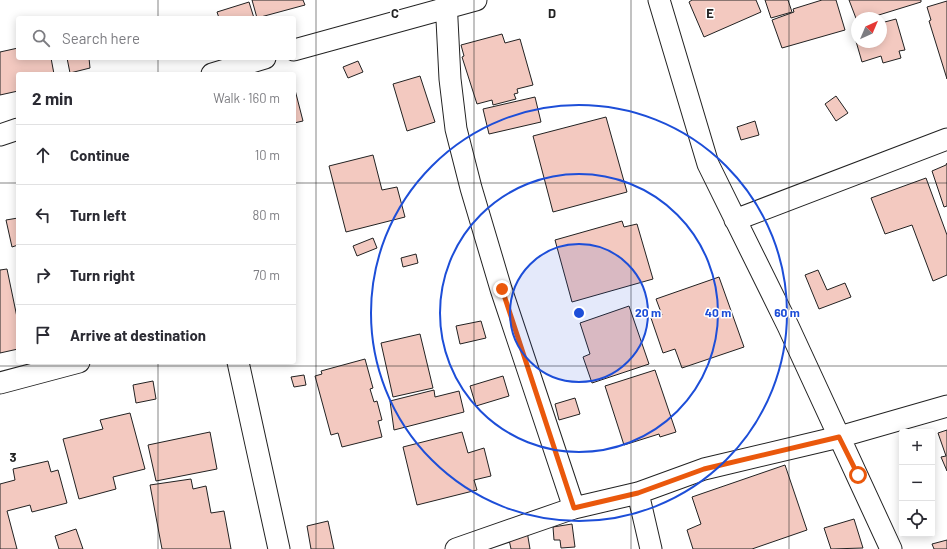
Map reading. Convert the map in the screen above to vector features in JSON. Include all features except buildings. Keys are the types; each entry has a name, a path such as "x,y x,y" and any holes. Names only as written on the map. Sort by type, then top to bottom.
{"street":[{"path":"296,49 446,4 476,0"},
{"path":"659,0 708,164 788,326 891,549"},
{"path":"446,4 450,79 456,129 471,188 502,289 574,508"},
{"path":"219,72 258,60"},
{"path":"0,135 16,130"},
{"path":"735,220 947,139"},
{"path":"0,383 71,364"},
{"path":"238,364 278,549"},
{"path":"456,549 574,508 638,493 704,469 839,437 947,406"},
{"path":"638,493 651,549"}],"route":[{"path":"502,289 574,508 638,493 704,469 839,437 858,475"}]}
